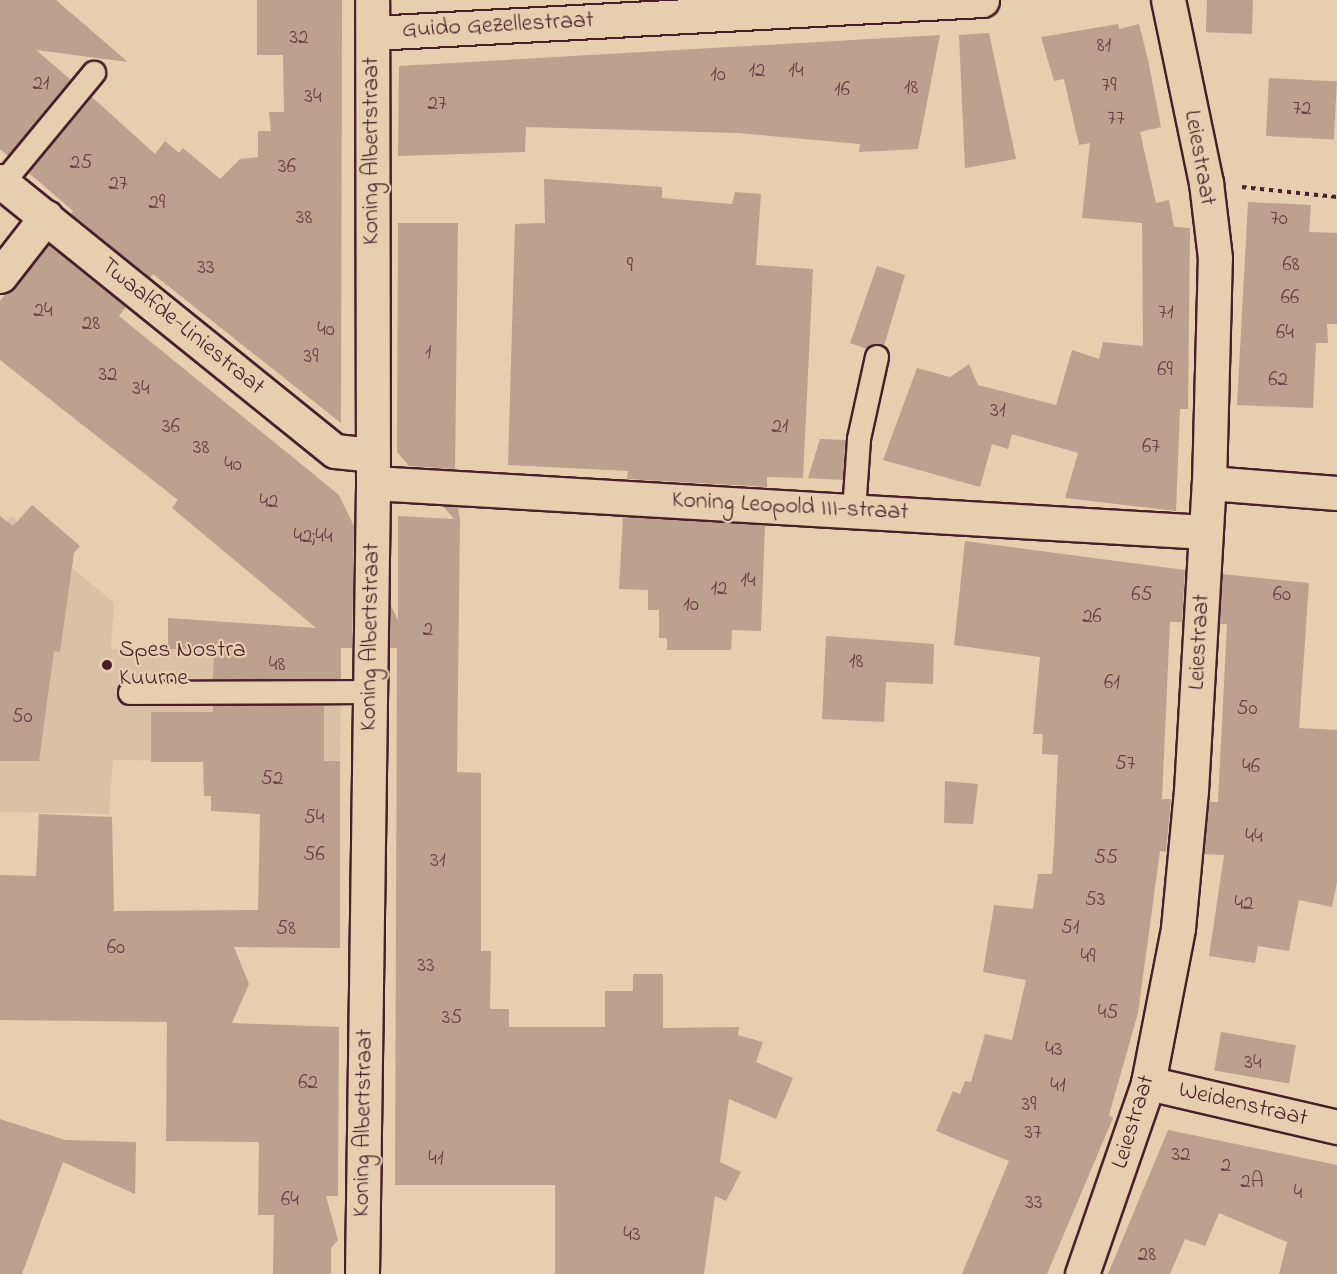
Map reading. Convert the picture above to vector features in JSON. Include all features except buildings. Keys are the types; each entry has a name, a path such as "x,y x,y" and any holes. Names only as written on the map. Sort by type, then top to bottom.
{"street":[{"name":"Koning Albertstraat","path":"362,1274 372,469 372,0"},
{"name":"Guido Gezellestraat","path":"373,33 982,0"},
{"name":"Leiestraat","path":"1082,1274 1148,1083 1178,928 1191,791 1209,483 1215,258 1206,183 1168,0"},
{"name":"Twaalfde-Liniestraat","path":"2,182 335,451 372,469"},
{"path":"0,276 46,217"},
{"name":"Koning Leopold III-straat","path":"372,469 854,511 1206,532"},
{"path":"1209,483 1337,493"},
{"name":"Weidenstraat","path":"1148,1083 1337,1127"}],"lane":[{"path":"2,182 94,73"},
{"path":"854,511 859,439 877,357"},
{"path":"130,693 370,692"}],"path":[{"path":"1206,183 1337,197"}],"shaded area":[{"name":"Spes Nostra Kuurne","path":"11,516 114,603 111,649 214,649 214,680 341,680 340,761 113,760 109,814 0,812 0,530"}],"place":[{"name":"Spes Nostra Kuurne","path":"107,665"}]}
